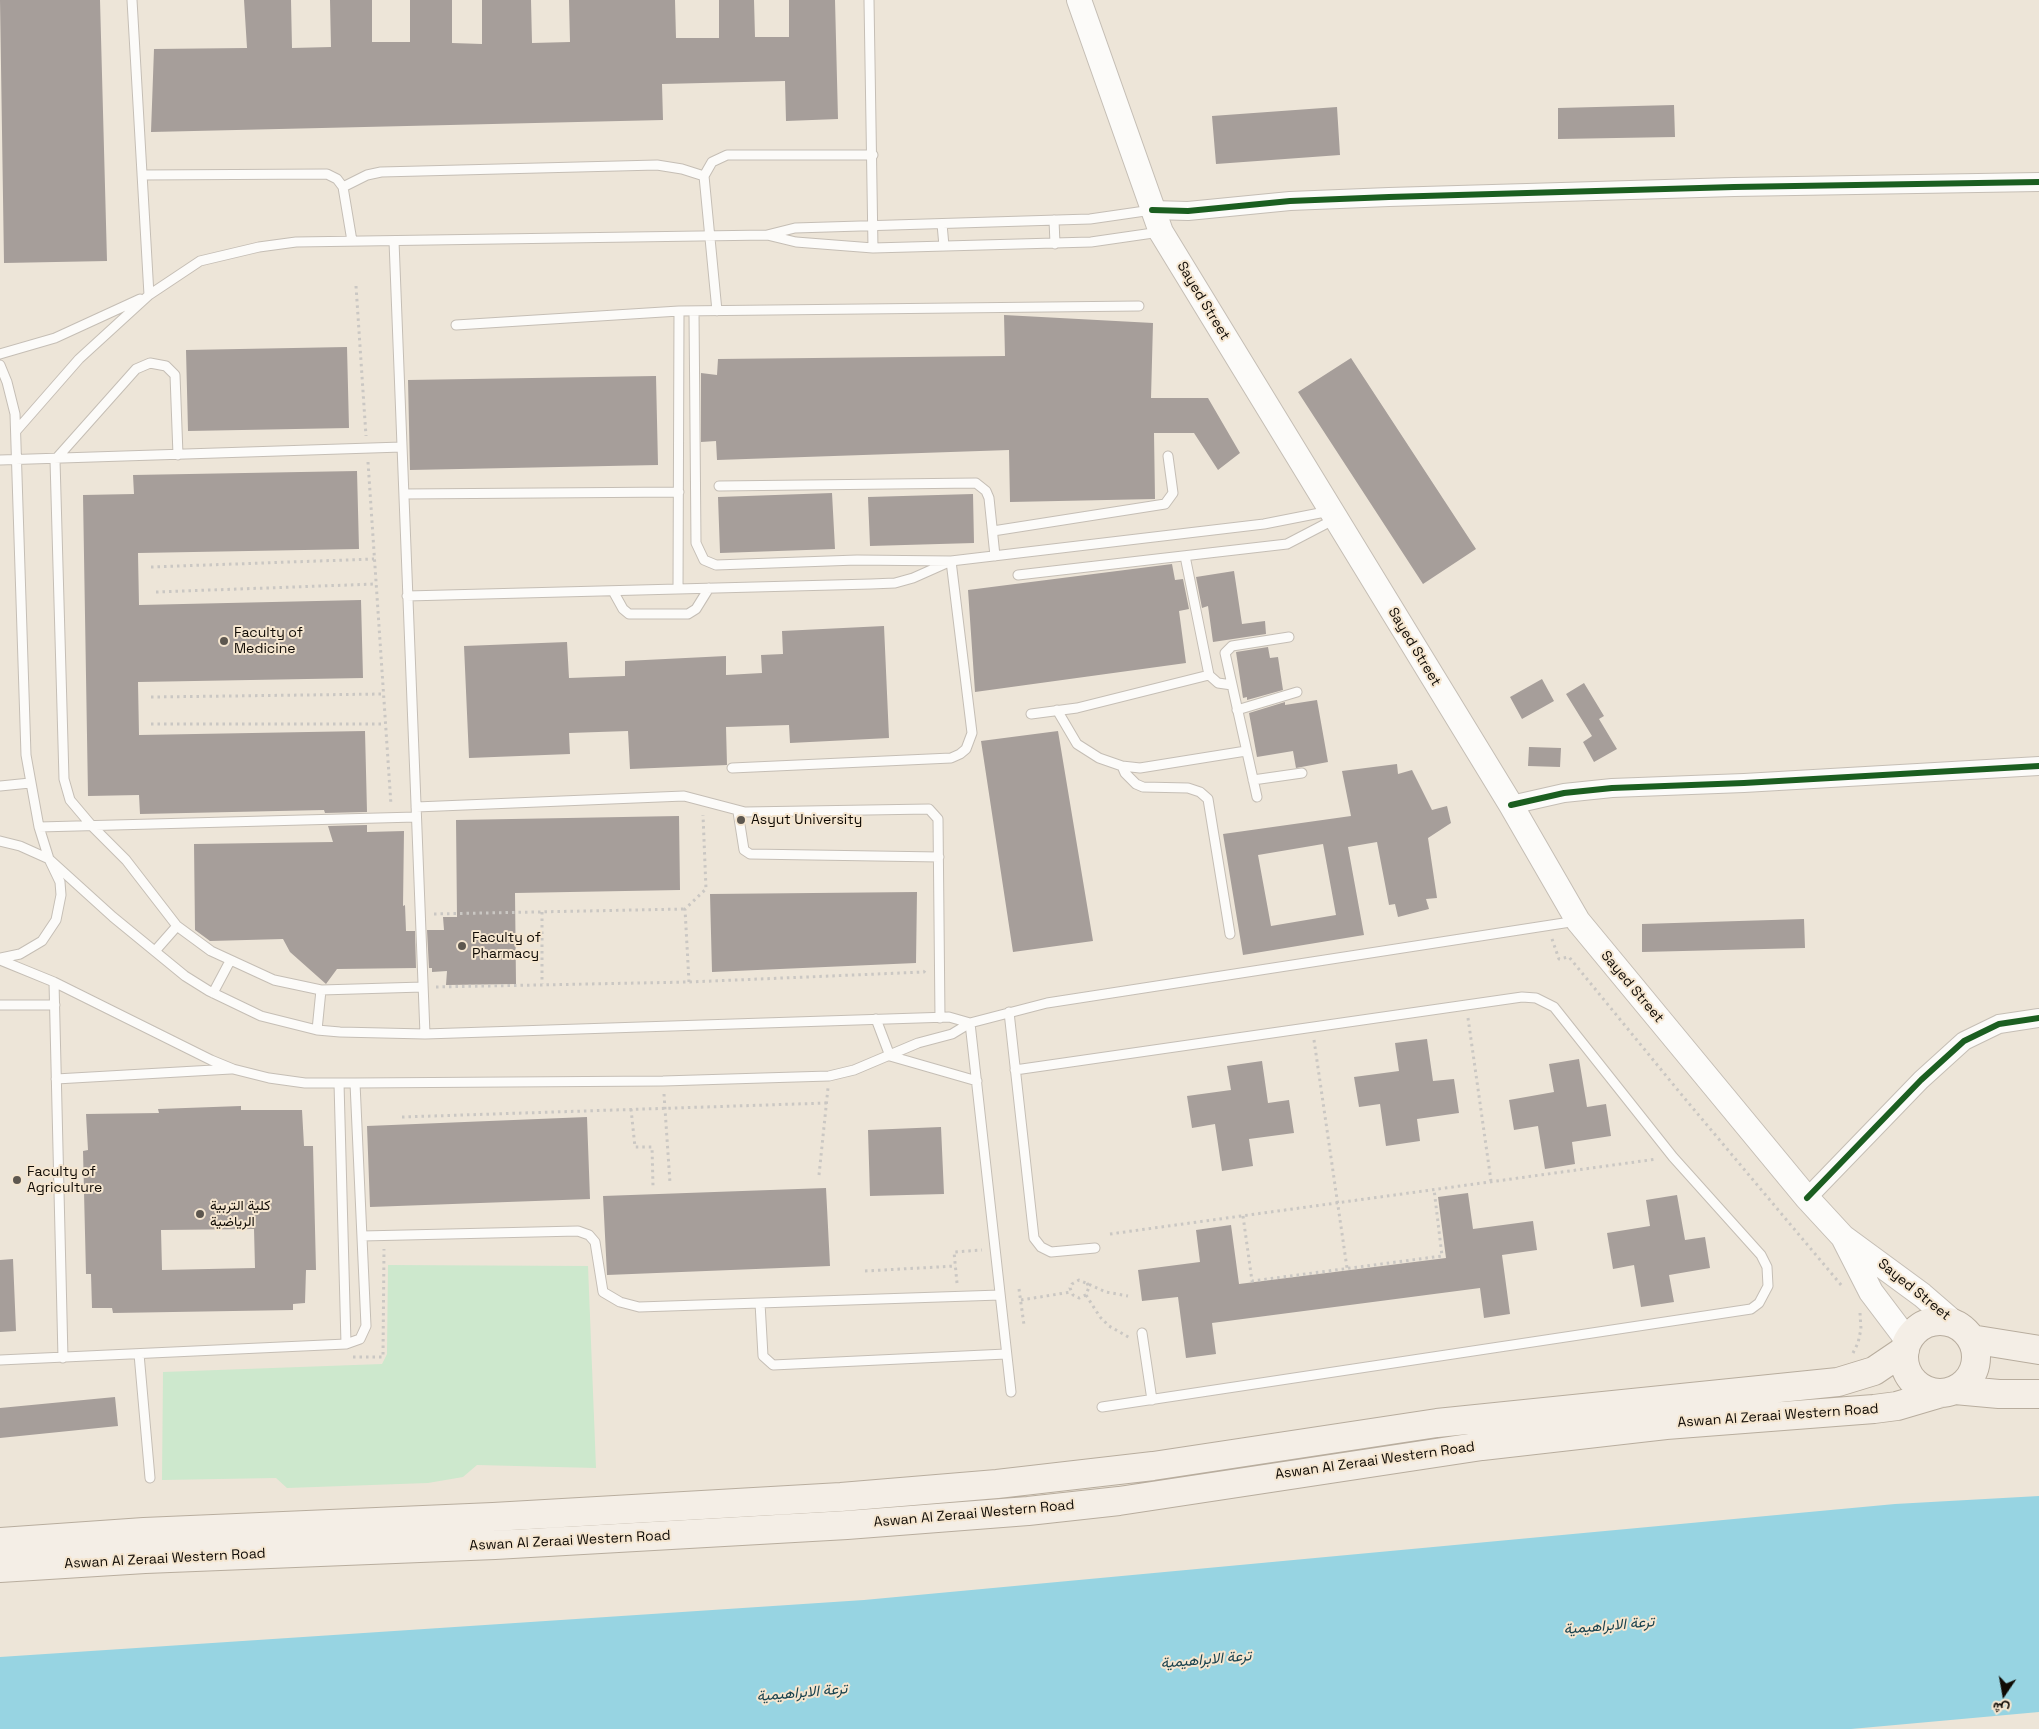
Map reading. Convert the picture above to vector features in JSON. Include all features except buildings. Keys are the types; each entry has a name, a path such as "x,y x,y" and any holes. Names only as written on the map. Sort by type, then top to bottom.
{"main road":[{"name":"Sayed Street","path":"1079,0 1156,221 1511,805 1578,921 1807,1198 1843,1237 1922,1295 1965,1333"},
{"name":"Sayed Street","path":"1843,1237 1871,1292 1906,1346"},
{"path":"1965,1333 1976,1356 1973,1372 1963,1386 1948,1392 1929,1392 1917,1385 1909,1375 1905,1363 1906,1346 1915,1331 1931,1323 1948,1323 1965,1333 2039,1350"},
{"name":"Aswan Al Zeraai Western Road","path":"0,1542 144,1532 493,1517 801,1500 997,1484 1153,1466 1437,1423 1838,1382 1874,1371 1906,1346"},
{"name":"Aswan Al Zeraai Western Road","path":"0,1568 155,1559 504,1545 856,1524 1028,1511 1119,1501 1482,1446 1666,1425 1874,1409 1897,1406 1948,1392 2039,1394"}],"street":[{"path":"1156,221 1188,211 1290,201 1744,187 2039,182"},
{"path":"1511,805 1564,793 1612,788 1753,783 2039,766"},
{"path":"1807,1198 1921,1080 1964,1041 1999,1024 2039,1018"}],"lane":[{"path":"132,0 149,295"},
{"path":"869,0 873,248"},
{"path":"717,311 704,176 712,162 727,155 873,155"},
{"path":"343,187 366,175 381,172 656,165 682,169 704,176"},
{"path":"142,175 327,174 337,179 343,187 352,241"},
{"path":"16,430 79,359 149,295 200,261 228,253 296,242 767,235 795,228 1090,219 1156,221"},
{"path":"1054,220 1055,244"},
{"path":"767,235 796,242 873,248 1055,244 1091,242 1156,221"},
{"path":"942,224 944,246"},
{"path":"394,241 424,1034"},
{"path":"0,354 55,338 149,295"},
{"path":"456,325 694,311 1139,306"},
{"path":"694,311 696,543 704,560 716,565 857,560 951,561 1334,515"},
{"path":"678,589 679,312"},
{"path":"178,456 175,375 166,366 150,363 136,370 55,460 64,779 70,800 92,826 121,854 177,926 211,951 274,980 321,990 423,987"},
{"path":"0,364 12,398 16,430 26,755 39,827 49,859 56,870 61,895 56,920 50,931 32,949 0,959"},
{"path":"0,460 16,462 402,447"},
{"path":"993,531 1165,504 1173,493 1168,456"},
{"path":"719,486 970,482 981,486 986,491 996,556"},
{"path":"404,494 679,492"},
{"path":"1018,575 1287,544 1334,515"},
{"path":"1185,556 1209,675 1218,683 1232,686"},
{"path":"407,596 894,582 913,578 951,561"},
{"path":"732,768 951,758 960,754 966,748 972,733 951,561"},
{"path":"613,591 623,609 629,614 688,614 696,609 709,588"},
{"path":"1257,797 1225,653 1229,646 1289,637"},
{"path":"1031,714 1084,706 1209,675"},
{"path":"1238,710 1298,692"},
{"path":"1057,710 1077,744 1099,758 1122,766 1140,768 1246,751"},
{"path":"1122,766 1125,773 1136,784 1144,787 1188,788 1200,792 1208,799 1230,934"},
{"path":"1253,780 1302,773"},
{"path":"0,786 30,783"},
{"path":"416,807 684,796 702,799 738,812 929,809 938,819 940,1018"},
{"path":"738,812 744,850 750,854 938,857"},
{"path":"39,827 416,817"},
{"path":"0,841 20,846 49,859 155,951 186,976 212,993 261,1016 317,1030 424,1034 876,1019 940,1018 960,1019 970,1022"},
{"path":"0,959 54,982 233,1069 278,1079 305,1083 663,1081 829,1076 854,1070 930,1039 952,1034 970,1022 1009,1012 1080,998 1578,921"},
{"path":"155,951 177,926"},
{"path":"212,993 230,961"},
{"path":"54,982 62,1358"},
{"path":"317,1030 321,990"},
{"path":"1015,1070 1530,997 1554,1007 1673,1157 1765,1261 1769,1277 1768,1286 1759,1303 1751,1309 1102,1407"},
{"path":"0,1005 55,1005"},
{"path":"1009,1012 1034,1238 1041,1247 1051,1252 1095,1248"},
{"path":"876,1019 890,1056"},
{"path":"970,1022 1011,1392"},
{"path":"890,1056 976,1081"},
{"path":"56,1079 233,1069"},
{"path":"339,1083 346,1344"},
{"path":"0,1360 346,1344 360,1339 366,1326 355,1083"},
{"path":"362,1236 578,1231 589,1235 595,1242 603,1292 620,1302 639,1307 1000,1295"},
{"path":"760,1303 763,1356 773,1365 1006,1354"},
{"path":"1142,1337 1152,1400"},
{"path":"139,1354 150,1478"}],"path":[{"path":"356,286 392,818"},
{"path":"151,568 374,559"},
{"path":"156,592 376,584"},
{"path":"152,697 383,694"},
{"path":"151,724 385,724"},
{"path":"420,914 686,909 706,889 702,799"},
{"path":"686,909 689,982"},
{"path":"542,912 542,984"},
{"path":"1548,926 1559,958 1569,957 1844,1288"},
{"path":"423,987 689,982 924,972 928,965"},
{"path":"1466,1005 1491,1182"},
{"path":"1312,1027 1347,1268"},
{"path":"819,1175 827,1094"},
{"path":"664,1098 670,1183"},
{"path":"402,1117 827,1103"},
{"path":"631,1109 635,1147 652,1147 653,1186"},
{"path":"1110,1234 1673,1157"},
{"path":"1243,1216 1252,1280 1442,1256 1434,1189"},
{"path":"958,1296 954,1252 995,1249"},
{"path":"865,1271 956,1266"},
{"path":"1071,1292 1072,1284 1079,1280 1106,1292 1128,1296"},
{"path":"1087,1283 1089,1287 1086,1296 1092,1308 1109,1326 1131,1338 1142,1337"},
{"path":"1019,1289 1024,1325"},
{"path":"1020,1300 1071,1292 1079,1298 1086,1296"},
{"path":"1852,1355 1858,1343 1861,1329 1859,1309"}],"green space":[{"path":"388,1265 588,1266 596,1468 477,1465 463,1477 428,1483 287,1488 276,1478 162,1480 163,1372 382,1364 387,1354"}],"water":[{"name":"ترعة الابراهيمية","path":"2039,1496 2039,1712 1851,1729 0,1729 0,1657 864,1600 1895,1504"}],"cycle path":[{"path":"1152,210 1188,211 1290,201 1389,197 1734,187 2039,182"},
{"path":"1511,805 1564,793 1612,788 1744,783 2039,766"},
{"path":"1807,1198 1921,1080 1964,1041 1999,1024 2039,1018"}],"place":[{"name":"Faculty of Medicine","path":"224,641"},
{"name":"Asyut University","path":"741,820"},
{"name":"Faculty of Pharmacy","path":"462,946"},
{"name":"Faculty of Agriculture","path":"17,1180"},
{"name":"كلية التربية الرياضية","path":"200,1214"}]}
